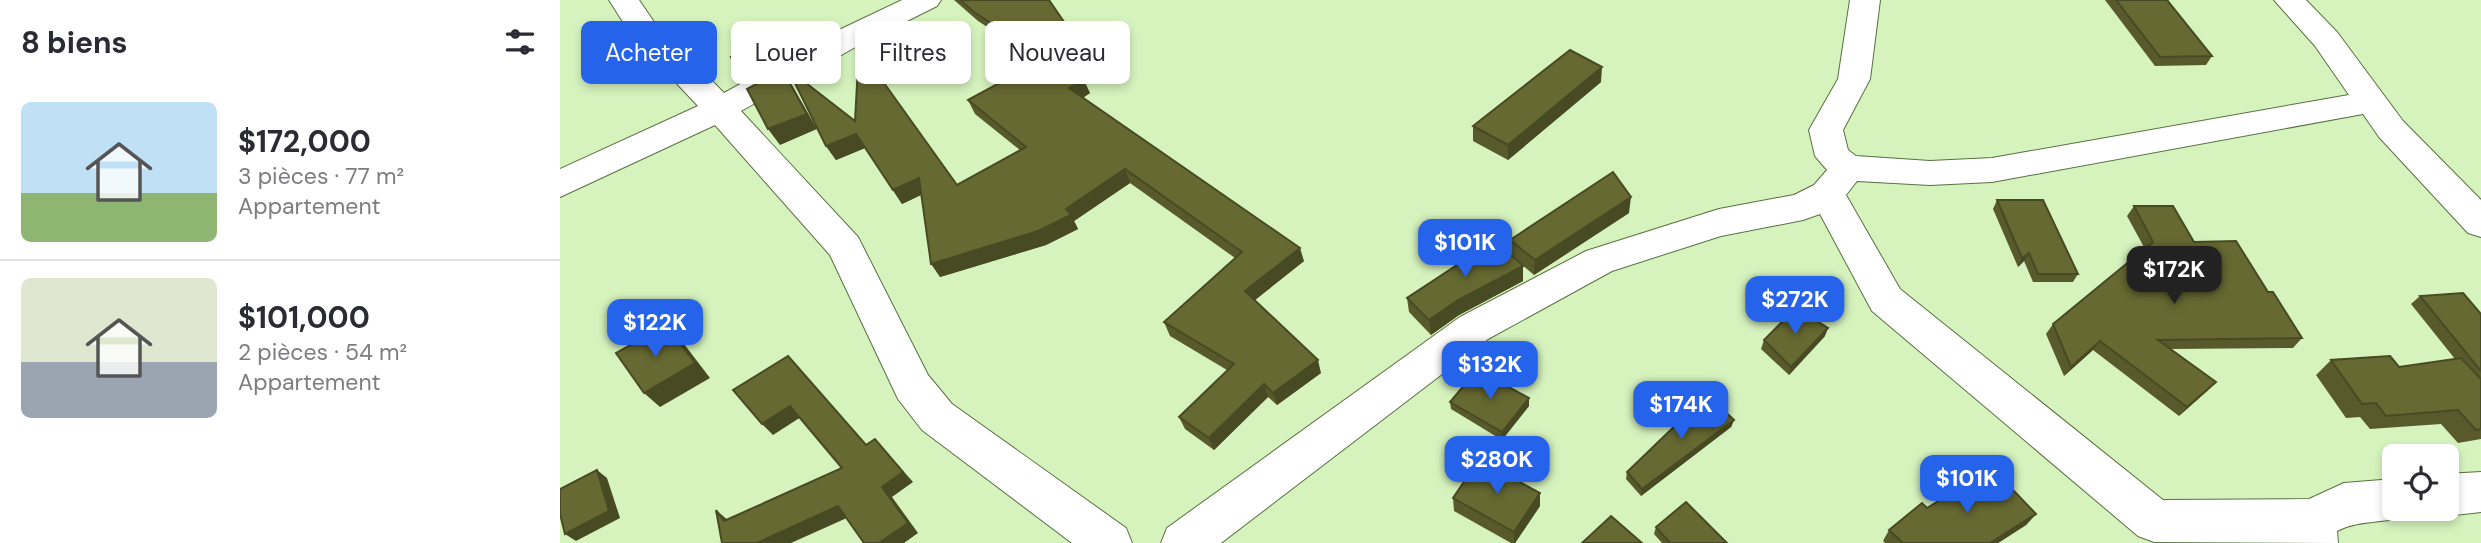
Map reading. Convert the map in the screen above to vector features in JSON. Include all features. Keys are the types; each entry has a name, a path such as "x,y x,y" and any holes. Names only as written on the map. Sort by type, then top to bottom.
{"street":[{"path":"624,0 643,29 720,109 845,247 913,387 937,417 1109,543"},
{"path":"560,184 720,109 850,37 926,0"},
{"path":"1865,0 1854,79 1826,130 1837,181 1886,300 2154,521 2314,531 2344,504 2382,501"},
{"path":"2289,0 2326,39 2391,129 2481,223"},
{"path":"1184,543 1474,328 1599,261 1718,223 1803,207 1837,181 1992,170 2371,102"},
{"path":"2459,494 2481,492"}],"building":[{"path":"960,0 1049,0 1063,21 988,21"},
{"path":"2116,0 2167,0 2212,56 2160,57"},
{"path":"1570,50 1602,67 1508,145 1473,126"},
{"path":"756,84 790,84 807,114 768,129 747,89"},
{"path":"795,84 807,84 855,121 857,84 885,84 957,185 1026,147 968,100 997,84 1076,84 1069,88 1300,248 1245,291 1318,360 1273,393 1264,384 1209,438 1179,417 1234,364 1164,322 1242,252 1125,169 1066,209 1071,215 1038,231 931,264 919,178 893,190 856,134 826,146"},
{"path":"1613,172 1631,197 1535,260 1510,240"},
{"path":"1997,200 2043,200 2078,274 2038,274 2029,253 2022,258"},
{"path":"2134,206 2173,206 2194,242 2236,241 2268,292 2273,292 2302,338 2158,340 2216,382 2187,407 2100,341 2071,367 2053,324 2153,242"},
{"path":"1495,240 1523,266 1458,300 1429,320 1407,298"},
{"path":"2463,293 2481,314 2481,371 2420,296"},
{"path":"1796,308 1828,328 1791,367 1764,340"},
{"path":"666,325 695,363 644,393 616,353"},
{"path":"788,356 866,445 875,439 903,472 882,487 908,523 879,543 864,543 838,506 757,543 722,543 716,510 724,521 842,468 790,406 762,424 733,390"},
{"path":"2390,356 2399,367 2461,358 2481,379 2481,429 2476,430 2458,410 2386,416 2376,403 2362,404 2331,360"},
{"path":"1477,370 1529,398 1502,432 1450,402"},
{"path":"1707,395 1734,420 1642,489 1627,472"},
{"path":"1479,460 1540,493 1514,532 1453,498"},
{"path":"1992,468 2036,514 1990,543 1903,543 1889,530 1922,503 1927,508"},
{"path":"597,470 609,511 565,534 560,514 560,489"},
{"path":"1686,502 1727,543 1670,543 1656,527"},
{"path":"1611,516 1642,543 1582,543"}]}
